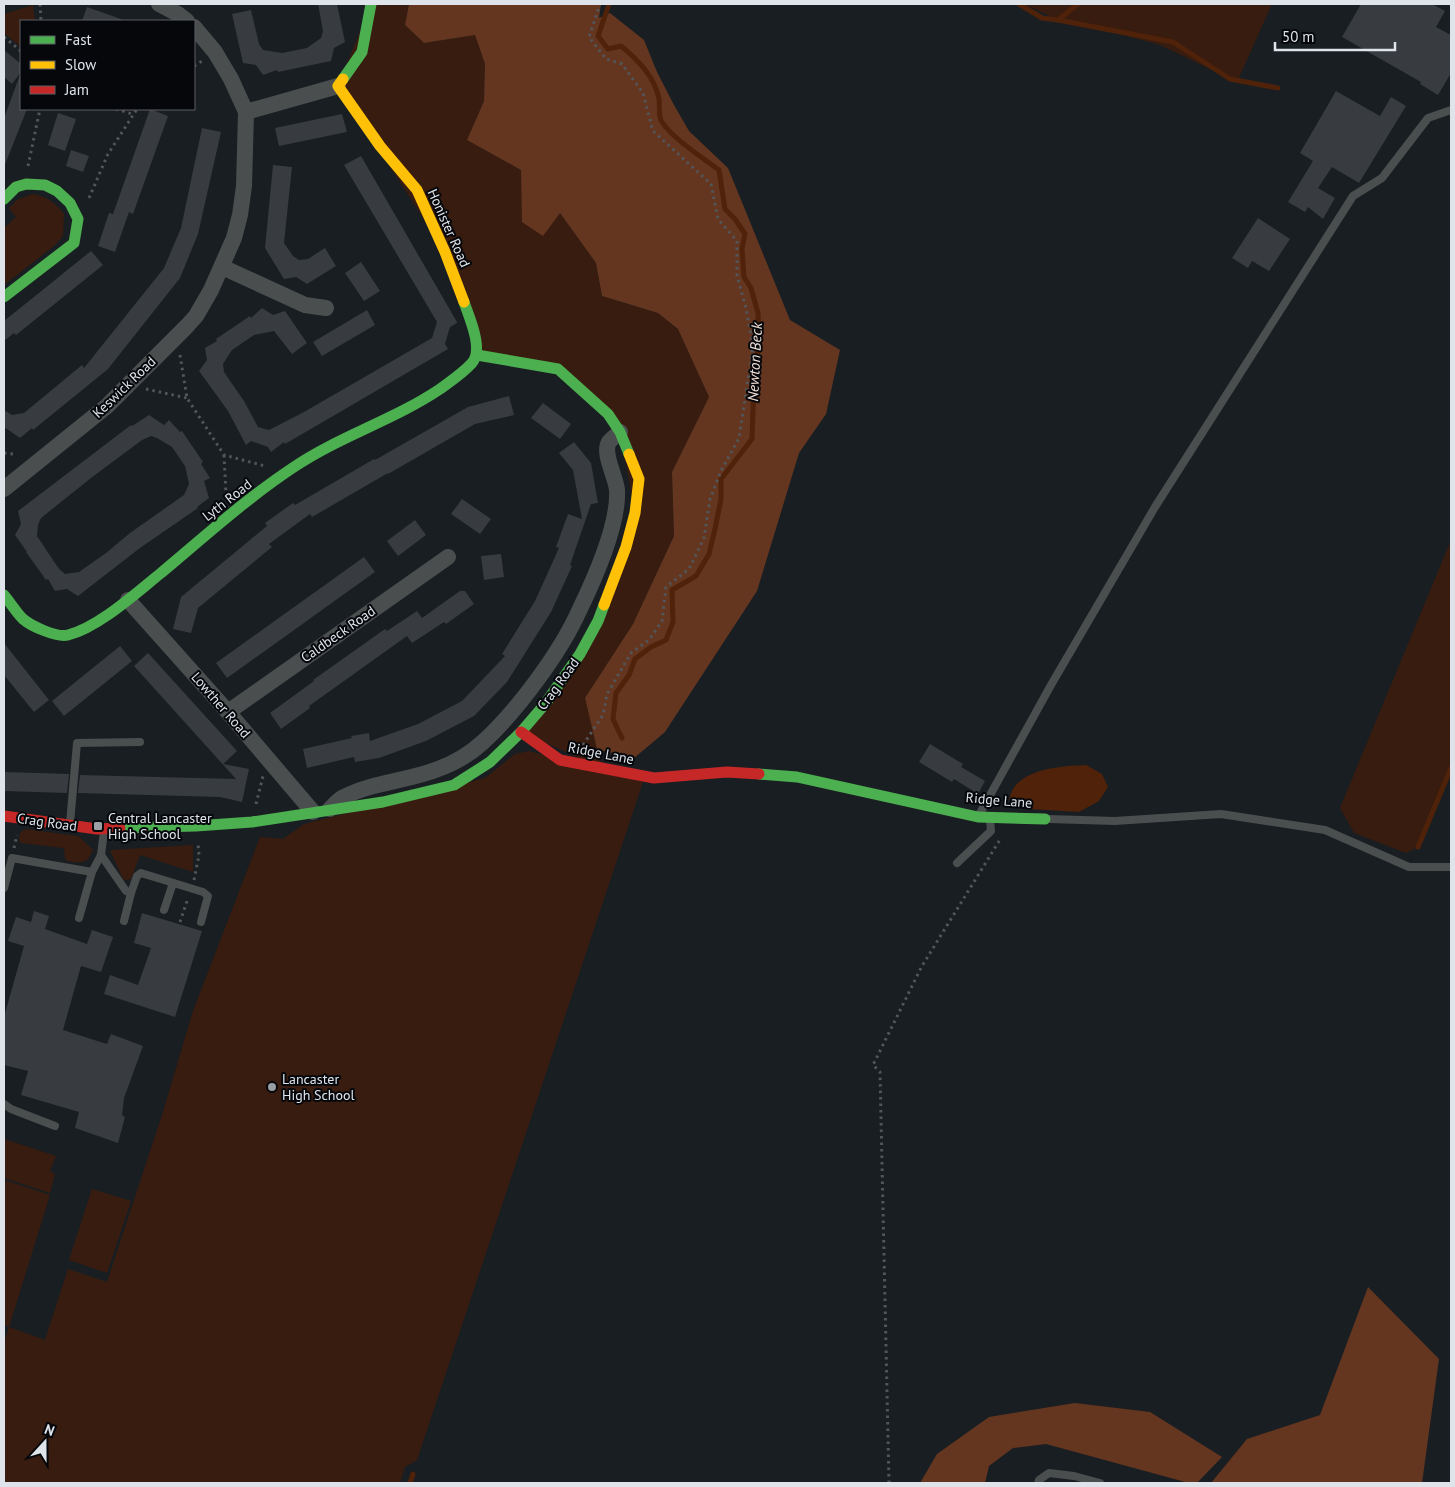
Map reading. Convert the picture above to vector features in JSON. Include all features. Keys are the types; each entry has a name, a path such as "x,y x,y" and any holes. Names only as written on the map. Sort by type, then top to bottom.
{"street":[{"path":"159,4 182,14"},
{"path":"195,28 215,52 231,79 246,112 338,86 362,52 371,4"},
{"name":"Honister Road","path":"338,86 380,146 417,190 445,252 463,299 476,340 476,356"},
{"name":"Keswick Road","path":"4,489 107,406 196,316 222,267 234,238 240,216 244,186 246,112"},
{"path":"4,199 16,187 26,184 46,185 57,191 70,203 78,219 74,243 4,297"},
{"path":"222,267 305,305 326,308"},
{"name":"Crag Road","path":"4,816 105,829 252,822 383,802 454,785 490,762 545,704 580,654 598,621 626,547 635,513 639,480 620,432 608,414 558,368 476,356"},
{"name":"Lyth Road","path":"4,596 23,619 45,631 65,636 84,630 128,600 238,509 294,468 338,441 426,398 466,370 476,356"},
{"name":"Crag Road","path":"330,809 343,797 437,770 461,758 483,742 522,699 553,656 578,613 594,578 612,527 617,490 606,450 609,442 620,432"},
{"name":"Caldbeck Road","path":"228,712 448,557"},
{"name":"Lowther Road","path":"128,600 228,712 313,812"},
{"name":"Ridge Lane","path":"520,732 560,760 654,778 726,772 797,777 978,817 1045,819"}],"lane":[{"path":"978,817 1051,685 1155,507 1353,196 1382,178 1428,118 1451,110"},
{"path":"70,825 77,743 140,742"},
{"name":"Ridge Lane","path":"1045,819 1115,821 1221,814 1325,830 1409,867 1451,867"},
{"path":"957,863 991,831 990,817"},
{"path":"79,918 92,872 101,854 105,829"},
{"path":"101,854 126,891 131,893"},
{"path":"4,888 12,858 92,872"},
{"path":"124,921 137,876 141,873 203,892 208,896 201,922"},
{"path":"164,910 173,883"},
{"path":"4,1104 11,1109 54,1126"},
{"path":"1038,1483 1049,1472 1100,1483"}],"path":[{"path":"40,4 41,20"},
{"path":"571,762 603,715 607,694 631,653 649,640 662,621 666,586 689,569 704,538 710,499 721,471 740,438 753,346 746,308 737,276 737,241 718,219 711,184 653,131 643,93 622,64 606,59 589,37 600,4"},
{"path":"4,36 20,50"},
{"path":"26,184 27,170 40,110"},
{"path":"119,110 132,114"},
{"path":"78,219 85,209 108,154 136,110"},
{"path":"170,343 180,355 187,398 224,455 227,497 238,509"},
{"path":"135,378 146,390 187,398"},
{"path":"4,453 14,454"},
{"path":"224,455 267,466 278,480"},
{"path":"252,822 267,758"},
{"path":"889,1483 880,1072 874,1065 922,966 1001,840 1004,818"},
{"path":"180,922 197,871 199,855 196,826"}],"shaded area":[{"path":"371,4 409,4 405,25 424,43 475,35 485,64 484,101 467,140 521,170 560,213 596,263 602,296 658,313 678,329 709,397 672,472 674,536 633,624 585,698 602,768 521,732 580,654 635,513 620,432 558,369 477,355 445,252 338,86"},
{"path":"409,4 601,4 599,18 610,13 644,40 657,72 689,131 728,168 790,320 840,350 826,414 799,453 757,591 665,732 633,759 597,749 585,698 633,624 674,536 672,472 709,397 678,329 658,313 602,296 596,263 560,213 543,236 522,222 521,170 467,140 484,101 485,64 475,35 424,43 405,25"},
{"path":"1024,4 1272,4 1237,82 1160,45 1079,23 1058,20"},
{"path":"33,5 35,20 20,20 20,46 4,33 4,14"},
{"path":"32,194 42,196 50,201 64,214 63,236 54,246 4,285 4,228 16,217 9,208 17,200"},
{"path":"1451,540 1451,768 1418,847 1406,853 1354,833 1340,808"},
{"name":"Lancaster High School","path":"529,751 643,782 417,1460 405,1467 400,1483 4,1483 4,1342 9,1327 45,1340 68,1269 107,1282 162,1115 193,1011 260,837 283,839 304,824 485,778 515,754"},
{"path":"1086,765 1102,774 1108,787 1099,801 1079,812 1030,809 1009,800 1013,789 1019,782 1036,772 1067,766"},
{"path":"25,829 78,836 93,850 86,861 67,861 64,848 21,843 19,840 20,833"},
{"path":"193,845 193,872 140,855 131,879 127,880 123,879 110,850"},
{"path":"4,1139 56,1156 50,1171 55,1174 50,1193 4,1178"},
{"path":"4,1180 50,1195 9,1327 4,1325"},
{"path":"92,1189 131,1201 107,1273 69,1260"},
{"path":"1368,1287 1439,1359 1422,1483 1211,1483 1247,1439 1320,1415"},
{"path":"1075,1403 1150,1412 1222,1457 1197,1483 1189,1483 1046,1444 1013,1448 989,1466 985,1483 920,1483 937,1454 989,1417"}],"building":[{"path":"318,4 337,4 345,42 334,48 331,61 278,72 277,70 263,75 256,65 243,63 232,14 251,10 259,44 263,50 282,53 307,48 321,38 323,31"},
{"path":"1361,4 1432,4 1445,11 1436,27 1451,35 1451,73 1438,95 1420,84 1421,82 1342,37"},
{"path":"87,7 121,19 121,20 82,20"},
{"path":"4,50 20,63 20,73 12,84 4,77"},
{"path":"20,75 20,110 27,110 4,167 4,118"},
{"path":"1336,91 1380,116 1391,97 1406,106 1359,183 1332,167 1318,188 1335,198 1323,219 1308,207 1305,212 1288,202 1313,161 1300,153"},
{"path":"150,110 168,116 133,214 129,212 115,252 98,246 109,213 113,214"},
{"path":"58,113 76,119 65,151 48,145"},
{"path":"342,114 347,132 279,146 275,128"},
{"path":"202,128 221,132 198,234 180,278 108,369 33,430 32,428 20,438 4,427 4,410 12,415 24,413 82,365 84,368 164,268 181,228"},
{"path":"71,150 89,156 83,172 66,166"},
{"path":"361,156 457,322 450,327 445,344 448,349 285,444 284,442 271,452 268,447 251,441 246,445 228,411 199,371 207,360 205,348 250,316 251,318 262,308 273,315 285,311 307,343 292,354 274,331 254,335 232,350 223,364 224,372 244,401 258,427 269,430 304,412 432,338 437,322 344,165"},
{"path":"273,165 292,167 284,243 293,256 299,260 308,259 325,248 336,266 307,284 296,277 284,279 265,248"},
{"path":"1258,218 1290,239 1269,271 1252,261 1248,268 1232,258"},
{"path":"91,251 103,265 16,335 14,333 4,341 4,321"},
{"path":"361,262 380,291 364,301 345,273"},
{"path":"367,310 375,325 322,356 313,342"},
{"path":"509,396 514,415 475,424 312,517 310,514 269,544 272,547 198,608 191,633 173,629 181,597 267,526 265,523 293,503 295,505 468,407"},
{"path":"543,403 571,424 560,439 531,418"},
{"path":"149,415 164,425 169,420 180,432 182,431 203,462 201,464 210,478 204,481 209,498 78,596 67,589 55,591 15,535 21,524 18,511","holes":["151,436 172,447 185,466 189,484 184,495 79,572 65,574 59,569 37,536 41,518 142,440"]},
{"path":"574,442 591,463 598,503 591,504 570,565 572,566 551,612 507,682 474,716 426,741 379,758 355,762 354,757 307,768 303,749 369,733 370,741 418,724 462,701 505,656 502,654 535,601 559,548 556,547 568,514 582,519 573,470 559,453"},
{"path":"462,499 491,519 480,534 451,514"},
{"path":"415,520 426,535 398,556 387,541"},
{"path":"501,554 504,577 484,580 481,556"},
{"path":"364,557 375,572 227,678 216,663"},
{"path":"460,591 465,591 474,604 446,624 444,622 412,643 407,636 309,706 310,708 281,729 270,713 385,629 387,631 417,611 422,618"},
{"path":"4,643 49,700 34,712 4,675"},
{"path":"120,646 132,661 64,716 52,701"},
{"path":"148,653 237,751 223,764 249,769 242,802 220,797 78,793 80,775 236,779 134,666"},
{"path":"930,744 963,764 961,767 985,781 978,794 954,779 952,782 919,762"},
{"path":"4,772 69,774 67,793 4,791"},
{"path":"34,911 49,916 45,929 87,944 92,930 113,937 101,972 81,966 63,1030 107,1044 111,1034 143,1046 124,1098 122,1115 125,1117 118,1143 75,1128 79,1112 21,1095 28,1071 4,1065 4,1017 24,946 8,941 16,917 31,922"},
{"path":"142,913 202,931 175,1017 104,994 110,975 138,985 151,948 134,943"}],"waterway":[{"name":"Newton Beck","path":"609,4 598,36 608,49 621,46 634,57 654,83 659,99 662,122 680,141 719,170 725,209 735,219 745,234 742,249 744,277 751,288 758,313 759,341 754,382 752,439 721,479 721,499 709,554 696,576 672,590 673,622 666,640 651,647 635,659 629,675 616,693 613,719 622,738"},
{"path":"1019,4 1042,18 1058,20 1078,4"},
{"path":"1058,20 1173,42 1230,79 1278,88"},
{"path":"1418,847 1451,768"},
{"name":"Newton Beck","path":"410,1483 413,1474"}],"traffic: fast":[{"path":"343,79 362,52 371,4"},
{"path":"4,199 16,187 26,184 45,185 57,191 70,203 78,219 74,243 4,297"},
{"path":"4,595 20,616 44,631 57,635 68,635 92,625 117,608 243,505 294,467 330,446 404,410 457,377 472,363 477,350 472,324 464,302"},
{"path":"477,355 558,369 608,414 620,432 629,454"},
{"path":"120,828 252,822 383,802 454,785 490,762 521,732 545,704 580,654 598,621 604,605"},
{"path":"759,774 797,777 978,817 1045,819"}],"traffic: slow":[{"path":"343,79 338,86 380,146 417,190 445,252 464,302"},
{"path":"604,605 626,547 635,513 639,479 629,454"}],"traffic: jam":[{"path":"521,732 560,760 654,778 727,772 759,774"},
{"path":"4,816 97,829 120,828"}],"place":[{"name":"Central Lancaster High School","path":"98,826"},
{"name":"Lancaster High School","path":"272,1087"}]}
